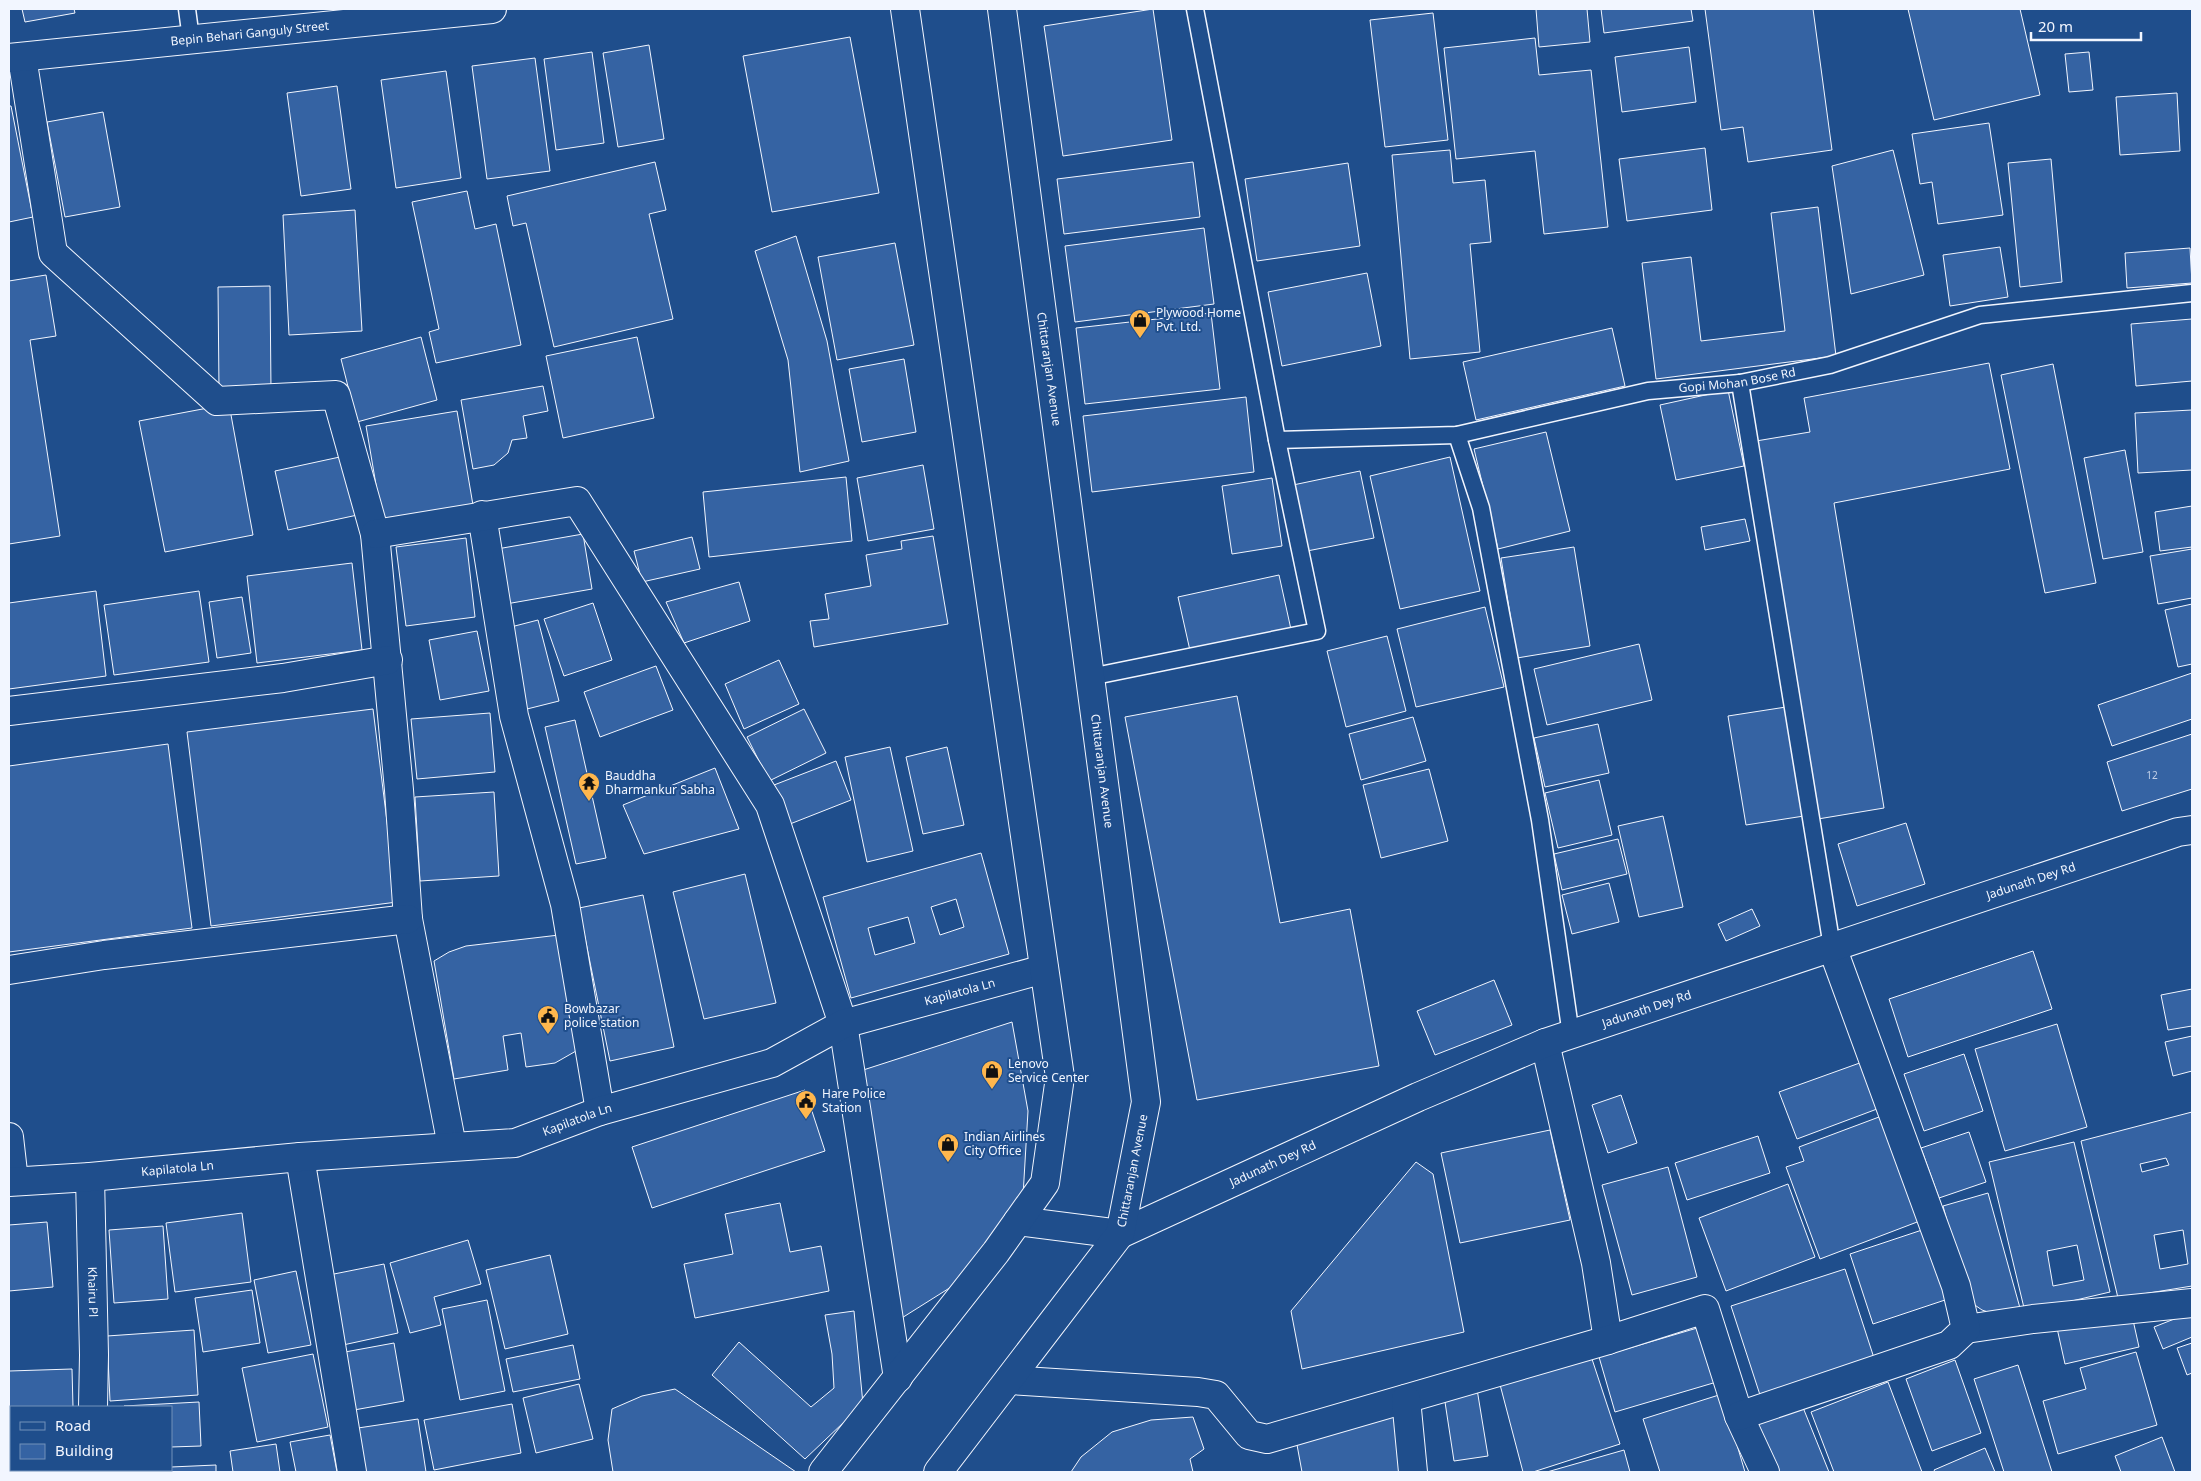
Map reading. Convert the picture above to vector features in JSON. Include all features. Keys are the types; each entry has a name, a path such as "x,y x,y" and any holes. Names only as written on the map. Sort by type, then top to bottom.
{"street":[{"name":"Bepin Behari Ganguly Street","path":"15,57 492,9"},
{"path":"823,1472 898,1378 1045,1183 1060,1077 905,9"},
{"name":"Chittaranjan Avenue","path":"938,1472 1120,1234 1146,1102 1002,9"},
{"path":"15,57 53,253 217,401 336,395 375,534 388,660 408,919 452,1146"},
{"path":"375,534 577,500 770,805 843,1024 898,1378"},
{"path":"482,516 514,716 565,904 600,1111"},
{"path":"9,711 283,678 388,660"},
{"name":"Jadunath Dey Rd","path":"1120,1234 1418,1097 1545,1043 2169,835 2192,830"},
{"path":"9,970 113,954 408,919"},
{"path":"1832,947 1956,1286 1966,1329"},
{"name":"Kapilatola Ln","path":"11,1181 90,1177 300,1157 515,1142 600,1111 772,1063 843,1024 1044,969"},
{"path":"1545,1043 1596,1263 1608,1340"},
{"path":"9,1137 11,1181"},
{"path":"300,1157 352,1472"},
{"name":"Khairu Pl","path":"90,1177 94,1355 92,1406"},
{"path":"1018,1221 1120,1234"},
{"path":"1739,1416 1949,1345 1966,1329 2033,1319 2192,1303"},
{"path":"1008,1380 1198,1392 1216,1395 1249,1435 1267,1439 1705,1310 1739,1416 1765,1472"},
{"path":"1406,1399 1414,1472"}],"lane":[{"path":"187,9 191,39"},
{"path":"1090,677 1317,631 1277,440 1196,9"},
{"name":"Gopi Mohan Bose Rd","path":"1277,440 1457,435 1648,391 1740,383 1830,365 1980,315 2192,293"},
{"path":"1740,383 1832,947"},
{"path":"1457,435 1481,508 1540,820 1571,1035"}],"building":[{"path":"22,9 74,9 75,13 25,22"},
{"path":"1153,9 1172,140 1063,156 1044,26"},
{"path":"1536,9 1587,9 1590,42 1539,47"},
{"path":"1601,9 1691,9 1693,21 1604,33"},
{"path":"1705,9 1813,9 1832,150 1748,162 1743,127 1721,130"},
{"path":"1908,9 2020,9 2040,95 1934,120"},
{"path":"1433,13 1448,140 1385,147 1370,20"},
{"path":"850,37 879,193 772,212 743,56"},
{"path":"1535,38 1539,75 1591,70 1608,227 1544,234 1535,151 1456,159 1444,48"},
{"path":"649,45 664,139 618,147 603,53"},
{"path":"1689,47 1696,102 1622,112 1615,57"},
{"path":"592,52 604,143 556,150 544,59"},
{"path":"2089,52 2093,90 2069,92 2065,54"},
{"path":"535,58 550,171 487,179 472,66"},
{"path":"446,71 461,178 396,188 381,80"},
{"path":"337,86 351,189 301,196 287,93"},
{"path":"2177,93 2180,151 2120,155 2116,97"},
{"path":"9,106 11,106 33,217 9,222"},
{"path":"103,112 120,207 65,217 47,122"},
{"path":"1989,123 2003,215 1938,224 1932,182 1920,184 1912,134"},
{"path":"1705,148 1712,210 1627,221 1619,159"},
{"path":"1450,150 1453,183 1485,180 1491,242 1470,244 1480,352 1410,359 1392,155"},
{"path":"1893,150 1924,275 1851,294 1832,166"},
{"path":"2051,159 2062,282 2020,287 2008,163"},
{"path":"655,162 666,210 649,214 673,319 554,347 526,223 513,226 507,196"},
{"path":"1193,162 1200,217 1064,234 1057,179"},
{"path":"1348,163 1360,246 1257,261 1245,179"},
{"path":"467,191 475,229 496,224 521,345 436,363 429,332 439,329 412,202"},
{"path":"1818,207 1836,356 1656,379 1642,263 1691,257 1701,341 1785,331 1771,213"},
{"path":"355,210 362,331 289,335 283,215"},
{"path":"1204,228 1214,304 1075,322 1065,246"},
{"path":"796,236 827,341 849,461 800,472 788,360 755,251"},
{"path":"895,243 914,345 837,360 818,257"},
{"path":"2000,247 2008,297 1950,306 1943,255"},
{"path":"2190,248 2192,283 2127,288 2125,253"},
{"path":"1367,273 1381,346 1282,366 1268,292"},
{"path":"46,275 56,336 30,340 60,536 9,544 9,281"},
{"path":"270,286 271,390 219,390 218,287"},
{"path":"1211,313 1220,389 1085,404 1076,328"},
{"path":"2192,319 2192,381 2136,386 2131,324"},
{"path":"1612,328 1625,386 1476,420 1463,362"},
{"path":"421,337 437,400 357,422 341,359"},
{"path":"637,337 654,418 563,438 546,356"},
{"path":"904,359 916,432 862,442 849,369"},
{"path":"1989,363 2010,469 1834,503 1884,808 1818,819 1756,441 1810,432 1804,398"},
{"path":"2053,364 2096,583 2045,593 2001,375"},
{"path":"543,386 548,411 523,416 527,438 512,440 508,453 494,465 473,469 461,400"},
{"path":"1728,390 1744,466 1676,480 1660,405"},
{"path":"1246,397 1254,472 1092,492 1083,416"},
{"path":"229,404 253,535 165,552 139,421"},
{"path":"2192,410 2192,470 2138,473 2135,413"},
{"path":"457,411 474,511 383,526 366,426"},
{"path":"1546,432 1570,531 1498,549 1474,449"},
{"path":"2125,450 2143,552 2103,559 2084,458"},
{"path":"349,455 362,514 288,530 275,471"},
{"path":"1450,457 1480,591 1400,609 1370,476"},
{"path":"923,465 934,529 868,541 857,478"},
{"path":"1360,471 1374,538 1307,551 1293,485"},
{"path":"846,477 852,541 709,557 703,492"},
{"path":"1272,478 1282,546 1232,554 1222,486"},
{"path":"2192,506 2192,547 2160,551 2155,512"},
{"path":"1745,519 1750,541 1705,550 1701,527"},
{"path":"583,534 592,589 506,604 497,549"},
{"path":"933,536 948,624 814,647 810,621 829,619 825,594 871,586 866,555 902,549 901,541"},
{"path":"692,537 700,569 642,582 634,551"},
{"path":"466,538 475,617 406,626 396,547"},
{"path":"1574,547 1590,646 1517,658 1501,558"},
{"path":"2192,549 2192,598 2158,604 2150,556"},
{"path":"352,563 362,650 257,663 247,576"},
{"path":"1279,575 1292,634 1191,655 1178,597"},
{"path":"739,582 750,621 684,643 666,602"},
{"path":"96,591 106,676 9,689 9,603"},
{"path":"199,591 209,662 114,675 104,605"},
{"path":"242,597 251,653 217,658 209,602"},
{"path":"593,603 612,660 564,676 544,619"},
{"path":"2192,604 2192,664 2178,667 2165,610"},
{"path":"1485,607 1504,687 1416,707 1397,629"},
{"path":"538,620 559,701 527,709 507,628"},
{"path":"477,631 489,691 440,700 429,640"},
{"path":"1387,636 1406,711 1346,727 1327,651"},
{"path":"1639,644 1652,700 1547,725 1534,669"},
{"path":"779,660 799,704 744,729 725,684"},
{"path":"656,666 673,710 600,737 584,692"},
{"path":"2192,673 2192,719 2112,746 2098,705"},
{"path":"1237,696 1280,923 1350,909 1379,1066 1197,1100 1125,717"},
{"path":"1786,707 1804,816 1746,825 1728,716"},
{"path":"373,709 397,902 211,926 187,732"},
{"path":"804,709 826,753 769,781 747,737"},
{"path":"490,713 495,772 417,779 411,719"},
{"path":"1413,717 1426,761 1361,780 1349,734"},
{"path":"575,720 606,858 576,864 545,727"},
{"path":"1598,724 1609,773 1545,787 1534,738"},
{"path":"2192,734 2192,789 2122,811 2107,762"},
{"path":"168,744 192,928 9,952 9,766"},
{"path":"890,747 913,851 867,862 845,757"},
{"path":"947,747 964,825 923,834 906,757"},
{"path":"836,761 851,800 790,824 774,785"},
{"path":"715,768 739,829 644,854 623,805"},
{"path":"1429,769 1448,841 1381,858 1363,785"},
{"path":"1599,780 1612,835 1558,848 1545,793"},
{"path":"494,792 499,876 420,881 415,797"},
{"path":"1663,816 1683,907 1639,917 1618,826"},
{"path":"1906,823 1925,884 1857,906 1838,844"},
{"path":"1618,839 1627,874 1562,890 1554,854"},
{"path":"981,853 1009,954 851,998 823,897","holes":["956,899 964,927 940,935 931,907","908,917 915,943 875,955 868,928"]},
{"path":"745,874 776,1003 704,1019 673,892"},
{"path":"1609,883 1619,922 1572,934 1562,895"},
{"path":"643,895 674,1047 610,1061 579,908"},
{"path":"1752,909 1760,926 1726,941 1718,924"},
{"path":"559,935 583,1047 555,1063 526,1067 521,1033 503,1036 508,1070 454,1079 434,961 449,952 466,946"},
{"path":"2033,951 2052,1009 1908,1057 1889,999"},
{"path":"1494,980 1512,1025 1435,1055 1417,1011"},
{"path":"2192,989 2192,1026 2168,1030 2161,995"},
{"path":"1012,1022 1028,1111 1023,1196 967,1277 897,1321 857,1072"},
{"path":"2057,1024 2087,1127 2005,1151 1975,1049"},
{"path":"2192,1036 2192,1071 2173,1076 2165,1042"},
{"path":"1964,1054 1983,1111 1924,1131 1904,1074"},
{"path":"1868,1060 1885,1106 1797,1139 1779,1092"},
{"path":"805,1090 825,1151 652,1208 632,1147"},
{"path":"1621,1095 1637,1143 1608,1153 1592,1105"},
{"path":"2192,1112 2192,1286 2118,1298 2081,1141","holes":["2166,1158 2169,1165 2142,1172 2140,1164","2183,1230 2188,1264 2160,1269 2154,1235"]},
{"path":"1887,1114 1925,1219 1820,1259 1786,1167 1804,1161 1799,1147"},
{"path":"1550,1130 1570,1220 1460,1243 1441,1153"},
{"path":"1969,1132 1986,1182 1939,1198 1921,1148"},
{"path":"1758,1136 1770,1173 1687,1200 1675,1163"},
{"path":"2074,1142 2110,1292 2025,1312 1989,1162","holes":["2077,1245 2084,1280 2053,1286 2047,1251"]},
{"path":"1416,1162 1433,1174 1464,1332 1302,1369 1291,1311"},
{"path":"1668,1167 1697,1277 1632,1295 1602,1185"},
{"path":"1788,1184 1815,1257 1726,1291 1699,1218"},
{"path":"1988,1193 2020,1308 1997,1315 1982,1310 1969,1301 1943,1206"},
{"path":"780,1203 790,1252 821,1246 829,1291 695,1318 684,1264 733,1254 725,1214"},
{"path":"242,1213 251,1282 175,1292 166,1223"},
{"path":"47,1222 53,1287 9,1291 9,1225"},
{"path":"163,1226 168,1299 114,1303 109,1230"},
{"path":"1925,1229 1948,1299 1873,1324 1850,1254"},
{"path":"468,1240 481,1284 434,1297 441,1325 410,1333 390,1263"},
{"path":"550,1255 568,1334 505,1349 486,1270"},
{"path":"384,1264 398,1333 343,1345 329,1275"},
{"path":"1845,1269 1875,1361 1761,1398 1731,1306"},
{"path":"296,1271 311,1345 268,1353 254,1280"},
{"path":"252,1290 260,1343 203,1352 195,1298"},
{"path":"487,1300 505,1391 460,1400 442,1309"},
{"path":"854,1311 863,1404 805,1459 712,1375 739,1342 811,1407 834,1388 832,1354 825,1315"},
{"path":"2131,1311 2139,1347 2065,1364 2057,1328"},
{"path":"2192,1312 2192,1337 2163,1349 2154,1327"},
{"path":"1704,1326 1720,1381 1615,1412 1599,1357"},
{"path":"194,1330 198,1395 110,1401 107,1336"},
{"path":"394,1343 404,1401 354,1410 345,1352"},
{"path":"2192,1343 2192,1373 2187,1375 2177,1348"},
{"path":"573,1345 580,1379 513,1392 506,1359"},
{"path":"2136,1352 2157,1425 2058,1454 2043,1401 2086,1389 2080,1368"},
{"path":"1590,1353 1620,1444 1533,1472 1523,1472 1498,1377"},
{"path":"313,1354 328,1427 257,1442 242,1368"},
{"path":"1955,1360 1981,1433 1932,1451 1906,1379"},
{"path":"2018,1365 2052,1472 2004,1472 1974,1379"},
{"path":"72,1369 73,1406 10,1406 9,1430 9,1371"},
{"path":"1888,1382 1922,1472 1834,1472 1811,1412"},
{"path":"1476,1383 1488,1456 1454,1461 1443,1389"},
{"path":"579,1384 593,1439 536,1453 523,1398"},
{"path":"675,1389 796,1472 613,1472 608,1440 612,1409 642,1396"},
{"path":"1722,1394 1745,1472 1660,1472 1643,1419"},
{"path":"199,1402 201,1446 172,1447 172,1406 124,1406"},
{"path":"512,1404 521,1453 434,1470 424,1420"},
{"path":"1802,1405 1829,1472 1769,1472 1751,1426"},
{"path":"1397,1416 1406,1472 1302,1472 1295,1434"},
{"path":"1193,1417 1204,1449 1190,1459 1193,1472 1071,1472 1081,1457 1112,1432 1151,1420"},
{"path":"418,1419 426,1472 365,1472 358,1428"},
{"path":"330,1435 337,1472 296,1472 290,1442"},
{"path":"2162,1437 2175,1472 2121,1472 2115,1456"},
{"path":"276,1444 280,1472 233,1472 230,1451"},
{"path":"1985,1448 1995,1472 1935,1472 1934,1470"},
{"path":"9,1450 10,1471 60,1471 60,1472 9,1472"},
{"path":"1624,1450 1630,1472 1547,1472"},
{"path":"216,1465 216,1472 116,1472 172,1471 172,1467"}],"place":[{"name":"Plywood Home Pvt. Ltd.","path":"1140,339"},
{"name":"Bauddha Dharmankur Sabha","path":"589,802"},
{"name":"Bowbazar police station","path":"548,1035"},
{"name":"Lenovo Service Center","path":"992,1090"},
{"name":"Hare Police Station","path":"806,1120"},
{"name":"Indian Airlines City Office","path":"948,1163"}]}
